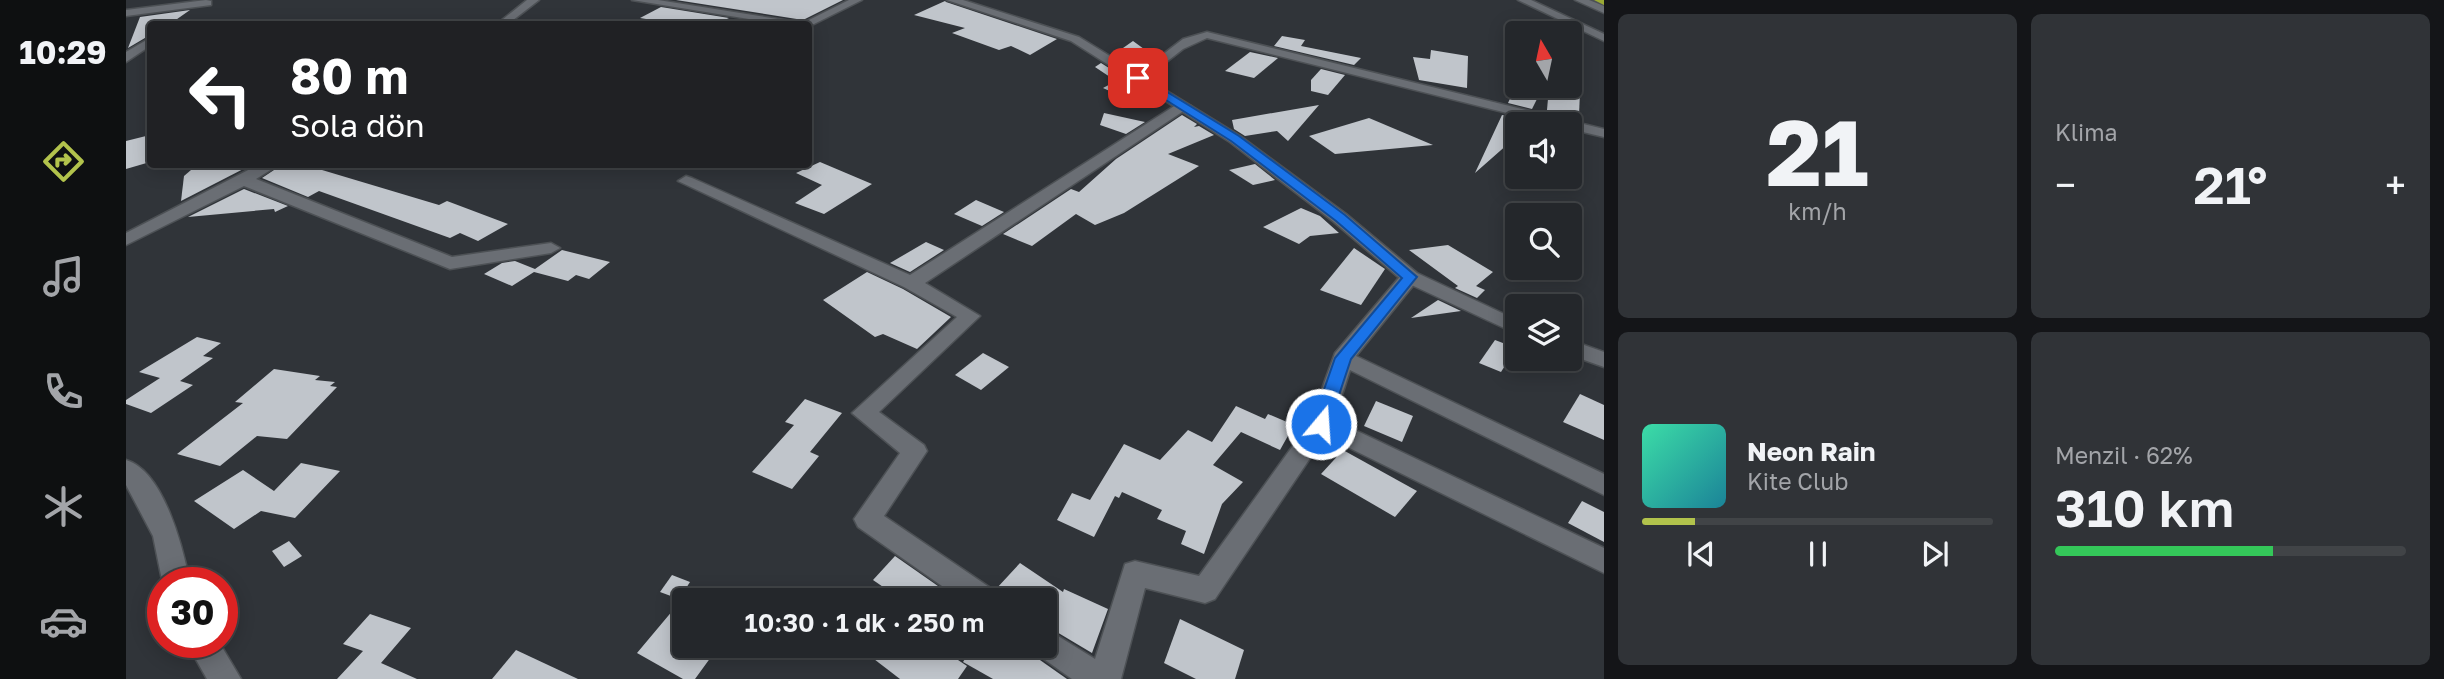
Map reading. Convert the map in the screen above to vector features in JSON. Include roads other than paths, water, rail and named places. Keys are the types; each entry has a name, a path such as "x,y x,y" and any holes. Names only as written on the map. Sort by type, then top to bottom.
{"highway":[{"path":"1599,0 1604,2"}],"street":[{"path":"506,21 534,0"},
{"path":"637,0 777,21"},
{"path":"812,22 857,0"},
{"path":"951,0 1074,39 1235,139 1340,218 1410,277 1505,322"},
{"path":"1523,0 1604,38"},
{"path":"1580,0 1604,10"},
{"path":"126,13 209,1"},
{"path":"162,21 183,18 209,1"},
{"path":"126,26 147,23"},
{"path":"1138,78 1190,37 1207,35 1604,132"},
{"path":"126,58 147,43"},
{"path":"911,283 1184,106"},
{"path":"126,240 266,168"},
{"path":"244,180 450,263 551,248"},
{"path":"686,181 911,283 970,316 864,413 915,451 867,519 968,588"},
{"path":"1105,679 1135,573 1205,590 1321,424 1343,358 1410,277"},
{"path":"1582,352 1604,360"},
{"path":"1343,358 1604,485"},
{"path":"1321,424 1604,561"},
{"path":"126,469 139,482 167,537 173,567"},
{"path":"1057,650 1098,679"},
{"path":"211,658 225,679"}]}
